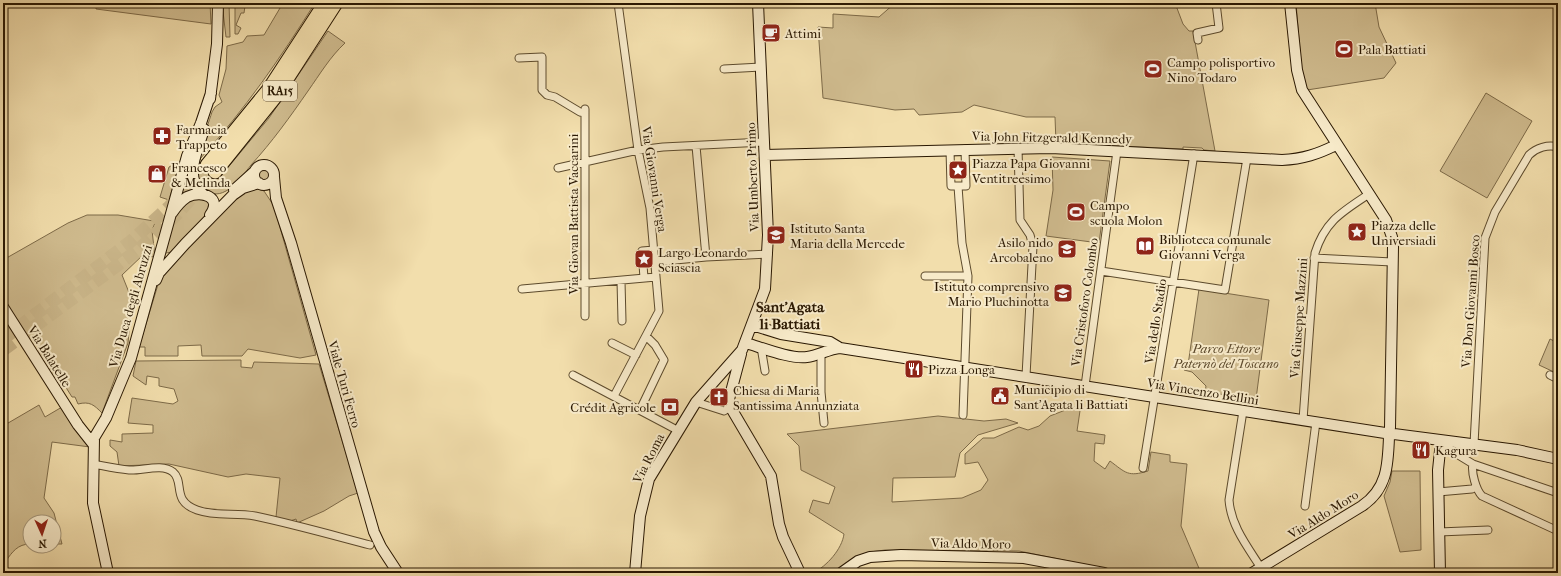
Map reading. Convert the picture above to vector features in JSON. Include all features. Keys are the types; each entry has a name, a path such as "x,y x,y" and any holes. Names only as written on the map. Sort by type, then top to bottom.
{"highway":[{"name":"RA15","path":"325,3 268,89 211,168 276,96 336,3"}],"main road":[{"path":"197,231 215,207 208,196 195,186 192,170 209,112 217,44 218,3"},
{"name":"Via Umberto Primo","path":"729,406 736,367 765,289 768,254 758,3"},
{"name":"Via Aldo Moro","path":"1256,570 1373,498 1380,489 1385,476 1390,433 1392,262 1390,230 1386,220 1336,145 1302,90 1296,70 1290,3"},
{"name":"Via Duca degli Abruzzi","path":"108,573 95,518 93,444 96,434 106,418 128,366 187,156 201,123 211,93"},
{"name":"Via John Fitzgerald Kennedy","path":"765,155 1051,148 1194,154 1247,158 1300,159 1336,145"},
{"path":"169,217 186,198 194,195 227,195 259,166 267,165 274,170 276,198"},
{"path":"254,172 254,178 276,198"},
{"path":"143,316 159,273 184,244 236,193 261,184 271,183 274,176"},
{"name":"Viale Turi Ferro","path":"276,198 293,250 374,532 381,547 398,573"},
{"path":"160,251 164,256 169,256 184,244"},
{"name":"Via Balatelle","path":"3,307 75,420 93,444"},
{"path":"752,325 823,348"},
{"path":"744,346 761,347 799,358 809,357 823,348"},
{"name":"Via Roma","path":"635,573 640,516 644,493 654,468 696,402 744,346"},
{"name":"Via Vincenzo Bellini","path":"823,348 840,348 1441,441 1517,450 1558,459"},
{"path":"729,406 771,476 782,537 800,573"},
{"path":"75,420 87,430 96,434"},
{"path":"1440,573 1438,454 1441,441"},
{"name":"Via Aldo Moro","path":"841,573 858,561 870,557 901,555 1006,556 1104,573"}],"street":[{"name":"Via Giovanni Verga","path":"614,396 659,311 650,208 638,150 618,3"},
{"path":"1198,40 1197,33 1219,28 1216,3"},
{"name":"Via Giovan Battista Vaccarini","path":"519,58 542,57 542,90 547,95 555,97 580,112 585,111 585,316"},
{"path":"724,69 761,67"},
{"path":"558,168 638,150 663,147 764,142"},
{"path":"696,146 706,257"},
{"name":"Via Don Giovanni Bosco","path":"1474,444 1485,238 1495,212 1529,154 1534,150 1545,146 1558,147"},
{"path":"1018,148 1020,220 1030,235 1033,246 1026,376"},
{"path":"950,150 951,186 958,188 966,186 965,149"},
{"name":"Via Cristoforo Colombo","path":"1085,386 1117,151"},
{"name":"Via dello Stadio","path":"1143,468 1156,397 1194,154"},
{"path":"1101,271 1225,290 1247,158"},
{"path":"958,188 962,243 968,276 966,367 963,414"},
{"name":"Via Giuseppe Mazzini","path":"1303,420 1314,258 1319,240 1334,217 1369,194"},
{"path":"644,278 642,251 654,250"},
{"path":"655,262 706,257 768,254"},
{"path":"1314,258 1392,262"},
{"path":"925,276 968,276"},
{"path":"522,289 656,277"},
{"path":"621,281 622,321"},
{"path":"640,410 664,360 655,345 646,336"},
{"path":"612,342 636,355"},
{"path":"761,347 766,371"},
{"path":"823,348 821,392 824,423"},
{"path":"573,375 677,430"},
{"path":"1550,375 1558,379"},
{"path":"696,402 724,411 729,406"},
{"path":"1243,410 1229,500 1230,510 1256,570"},
{"path":"1305,506 1316,422"},
{"path":"1441,441 1455,453 1473,464 1558,493"},
{"path":"93,464 129,470 163,468 172,471 177,476 179,493 183,500 198,511 215,514 253,516 370,545"},
{"path":"1473,464 1472,468 1482,496 1558,531"},
{"path":"1438,492 1472,489"},
{"path":"1439,532 1488,530"},
{"path":"3,569 7,573"}],"green space":[{"path":"96,3 210,3 211,24 96,9"},
{"path":"222,3 229,3 230,37 226,37"},
{"path":"283,3 315,3 247,102 200,159 220,177 269,118 328,31 345,43 330,60 281,129 240,180 223,193 214,194 203,189 198,183 197,164 202,141 212,112 215,107 222,102 219,95 226,69 227,46 243,42 247,36 264,35"},
{"path":"895,3 1175,3 1183,24 1189,31 1193,31 1215,151 1204,150 1202,148 1183,147 1183,149 1056,143 1055,117 1026,117 974,105 962,112 919,115 914,109 895,110 823,98 818,27 833,28 833,14 879,17"},
{"name":"Pala Battiati","path":"1296,3 1375,3 1379,27 1396,63 1384,78 1307,90 1302,76"},
{"path":"237,6 245,6 244,13 241,13 236,25 241,28 238,34 235,34 235,8"},
{"path":"1486,93 1532,121 1487,198 1440,171"},
{"name":"Campo scuola Molon","path":"1052,157 1110,161 1099,243 1046,236 1053,190"},
{"path":"173,165 179,167 169,200 160,197 169,167"},
{"path":"261,168 267,168 271,172 271,178 267,182 261,182 257,178 257,172"},
{"path":"255,188 264,191 274,206 316,355 300,358 248,349 242,356 202,356 201,345 178,346 178,356 145,356 145,347 139,347 160,278 238,194"},
{"path":"193,198 210,200 209,212 172,252 164,252 167,235 174,214 179,208"},
{"path":"87,215 118,215 154,221 155,223 152,230 155,257 145,256 144,254 122,275 132,300 128,343 102,413 92,404 78,404 75,397 72,397 65,386 59,390 40,361 38,343 33,337 27,339 3,302 7,296 3,291 3,260 68,223"},
{"name":"Parco Ettore Paternò del Toscano","path":"1199,289 1269,300 1256,399 1205,392 1206,386 1192,372 1184,370 1185,365 1188,365"},
{"path":"1550,339 1558,343 1558,362 1554,372 1539,365"},
{"path":"241,360 241,367 252,368 254,362 319,364 358,493 349,496 324,511 297,523 296,519 290,521 276,517 280,478 246,474 228,477 169,464 119,466 117,452 110,446 110,440 122,442 122,434 153,433 153,425 128,423 132,398 173,404 178,401 174,389 159,386 159,378 147,376 146,385 133,376 136,361"},
{"path":"1081,404 1077,431 1105,435 1104,444 1095,443 1094,461 1105,469 1110,461 1131,474 1148,471 1151,452 1170,455 1170,462 1187,464 1181,526 1201,573 1128,573 1019,551 885,550 870,552 834,573 813,573 828,562 837,551 843,540 844,534 809,512 813,500 829,504 835,487 801,470 799,446 787,434 938,416 984,421 1006,419 1018,423 978,435 960,453 955,477 893,478 892,502 962,498 981,490 988,480 978,462 965,464 965,454 983,438 994,438 1019,427 1028,430 1039,426 1050,416"},
{"path":"39,405 45,417 62,407 90,447 52,442 44,498 54,514 22,514 22,545 13,552 6,561 3,559 3,426"},
{"path":"1392,471 1420,471 1421,550 1400,552 1384,496 1390,482"}],"tunnel":[{"path":"3,339 130,242 169,207 207,165"},
{"path":"3,350 138,250 177,214 215,172"}],"place":[{"name":"Attimi","path":"771,33"},
{"name":"Pala Battiati","path":"1344,49"},
{"name":"Campo polisportivo Nino Todaro","path":"1153,69"},
{"name":"Farmacia Trappeto","path":"162,136"},
{"name":"Piazza Papa Giovanni Ventitreesimo","path":"958,170"},
{"name":"Francesco & Melinda","path":"157,174"},
{"name":"Campo scuola Molon","path":"1076,212"},
{"name":"Piazza delle Universiadi","path":"1357,232"},
{"name":"Istituto Santa Maria della Mercede","path":"776,235"},
{"name":"Biblioteca comunale Giovanni Verga","path":"1145,246"},
{"name":"Asilo nido Arcobaleno","path":"1067,249"},
{"name":"Largo Leonardo Sciascia","path":"644,259"},
{"name":"Istituto comprensivo Mario Pluchinotta","path":"1063,293"},
{"name":"Pizza Longa","path":"914,369"},
{"name":"Municipio di Sant'Agata li Battiati","path":"1000,396"},
{"name":"Chiesa di Maria Santissima Annunziata","path":"719,397"},
{"name":"Crédit Agricole","path":"670,407"},
{"name":"Kagura","path":"1421,450"}],"district":[{"name":"Sant'Agata li Battiati","path":"790,316"}]}
